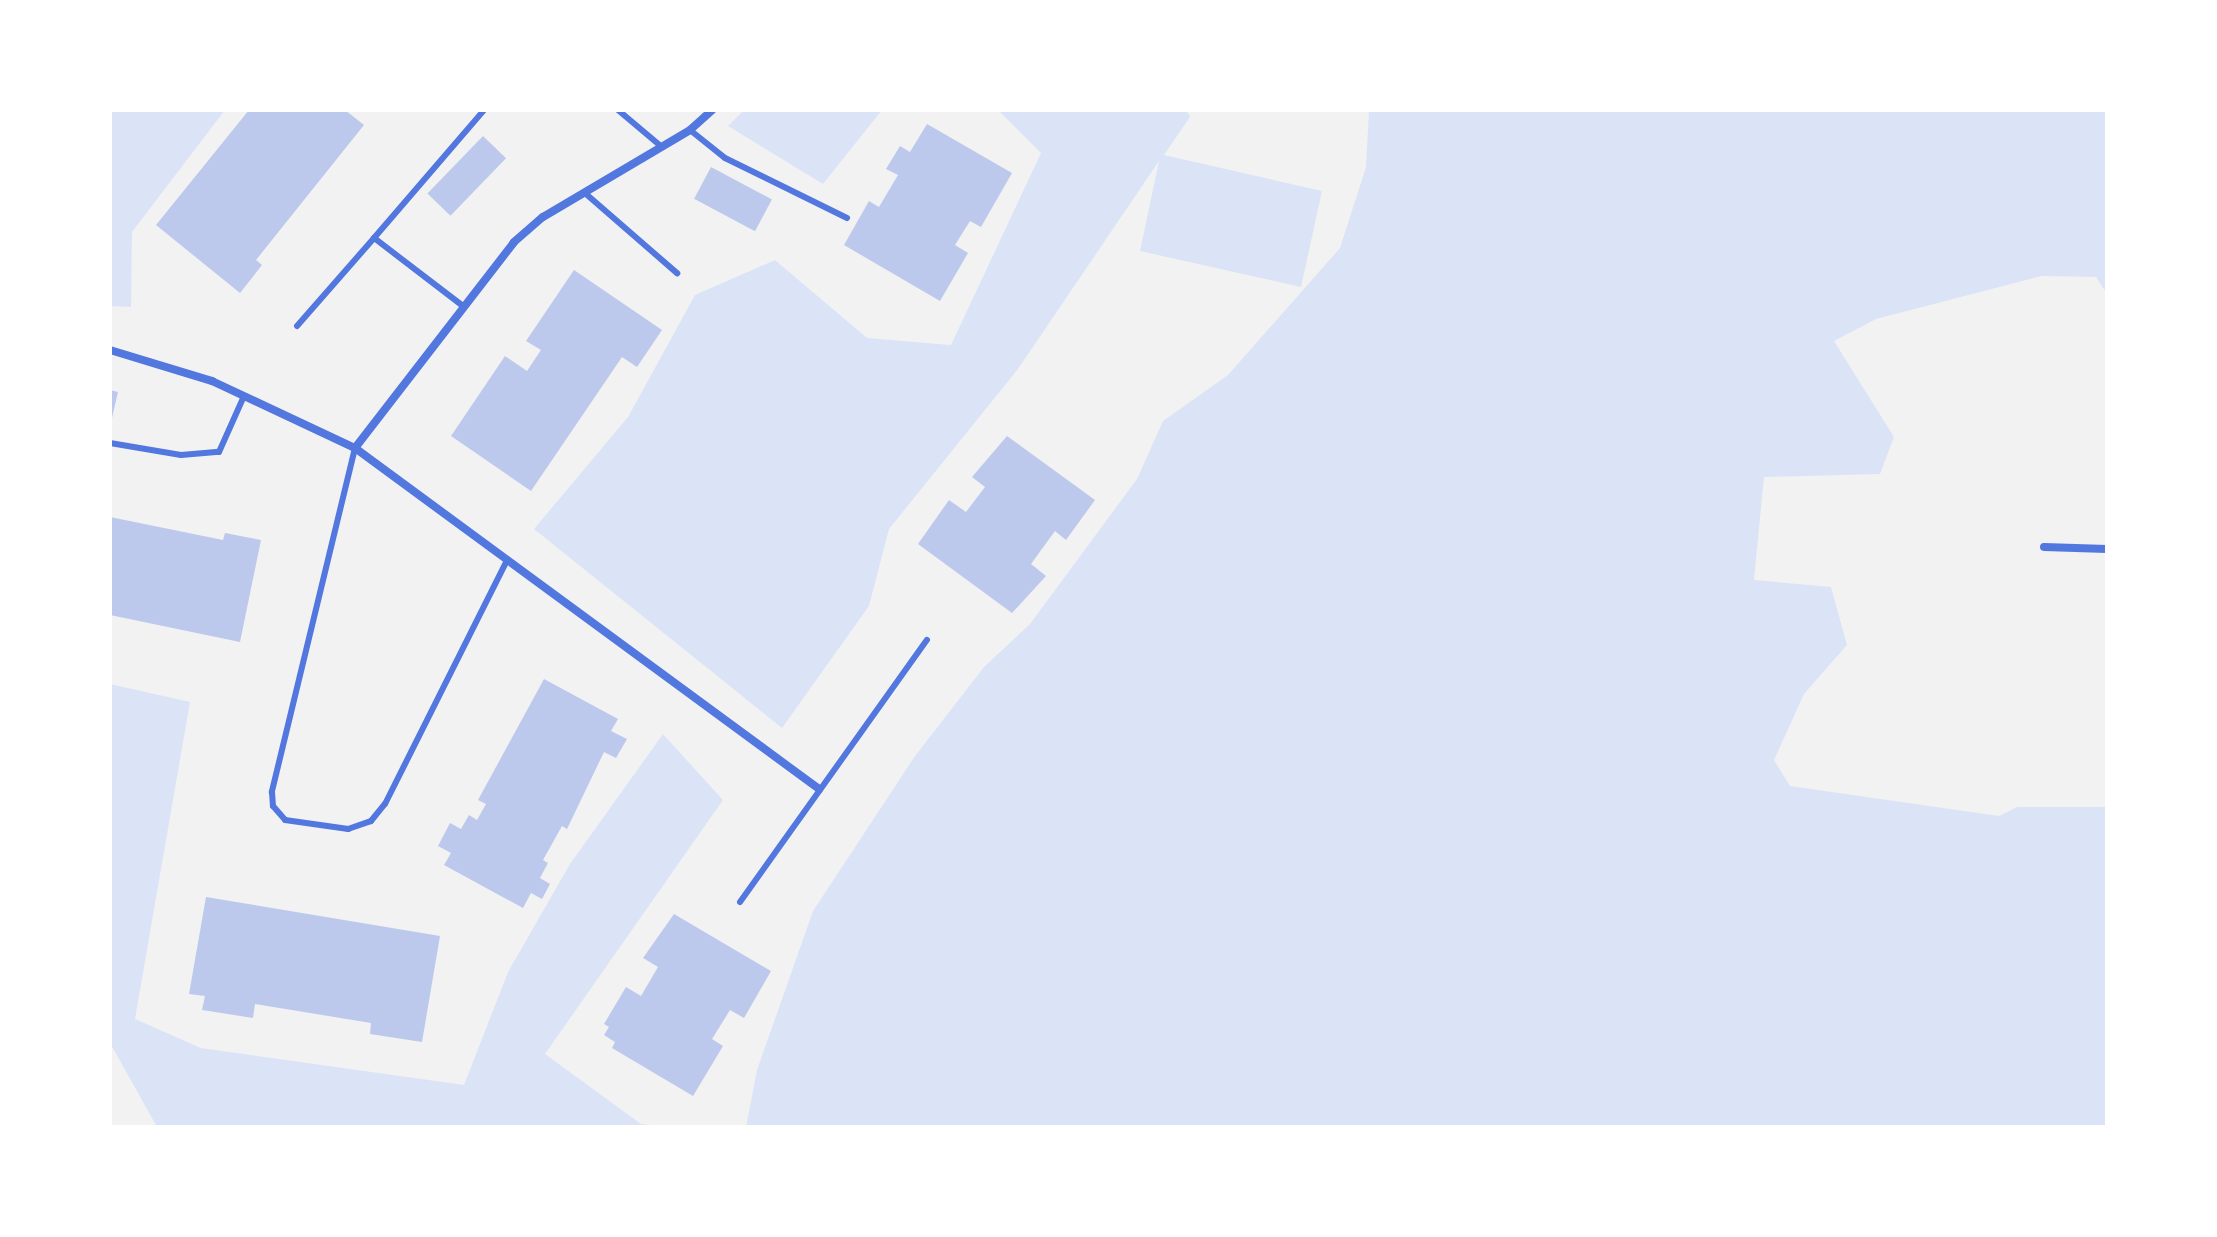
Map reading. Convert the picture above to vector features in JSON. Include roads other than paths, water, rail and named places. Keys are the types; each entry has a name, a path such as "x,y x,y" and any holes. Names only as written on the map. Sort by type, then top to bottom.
{"street":[{"path":"355,448 514,242 543,217 690,130 712,110"},
{"path":"110,350 244,396 355,448 819,789"},
{"path":"2044,547 2107,549"}],"lane":[{"path":"297,326 484,110"},
{"path":"618,110 662,147"},
{"path":"690,130 725,158 847,218"},
{"path":"586,194 677,273"},
{"path":"374,238 463,306"},
{"path":"110,443 181,455 219,452 244,396"},
{"path":"355,448 272,792 273,806 285,820 348,829 371,821 385,804 507,560"},
{"path":"740,902 927,640"}]}
